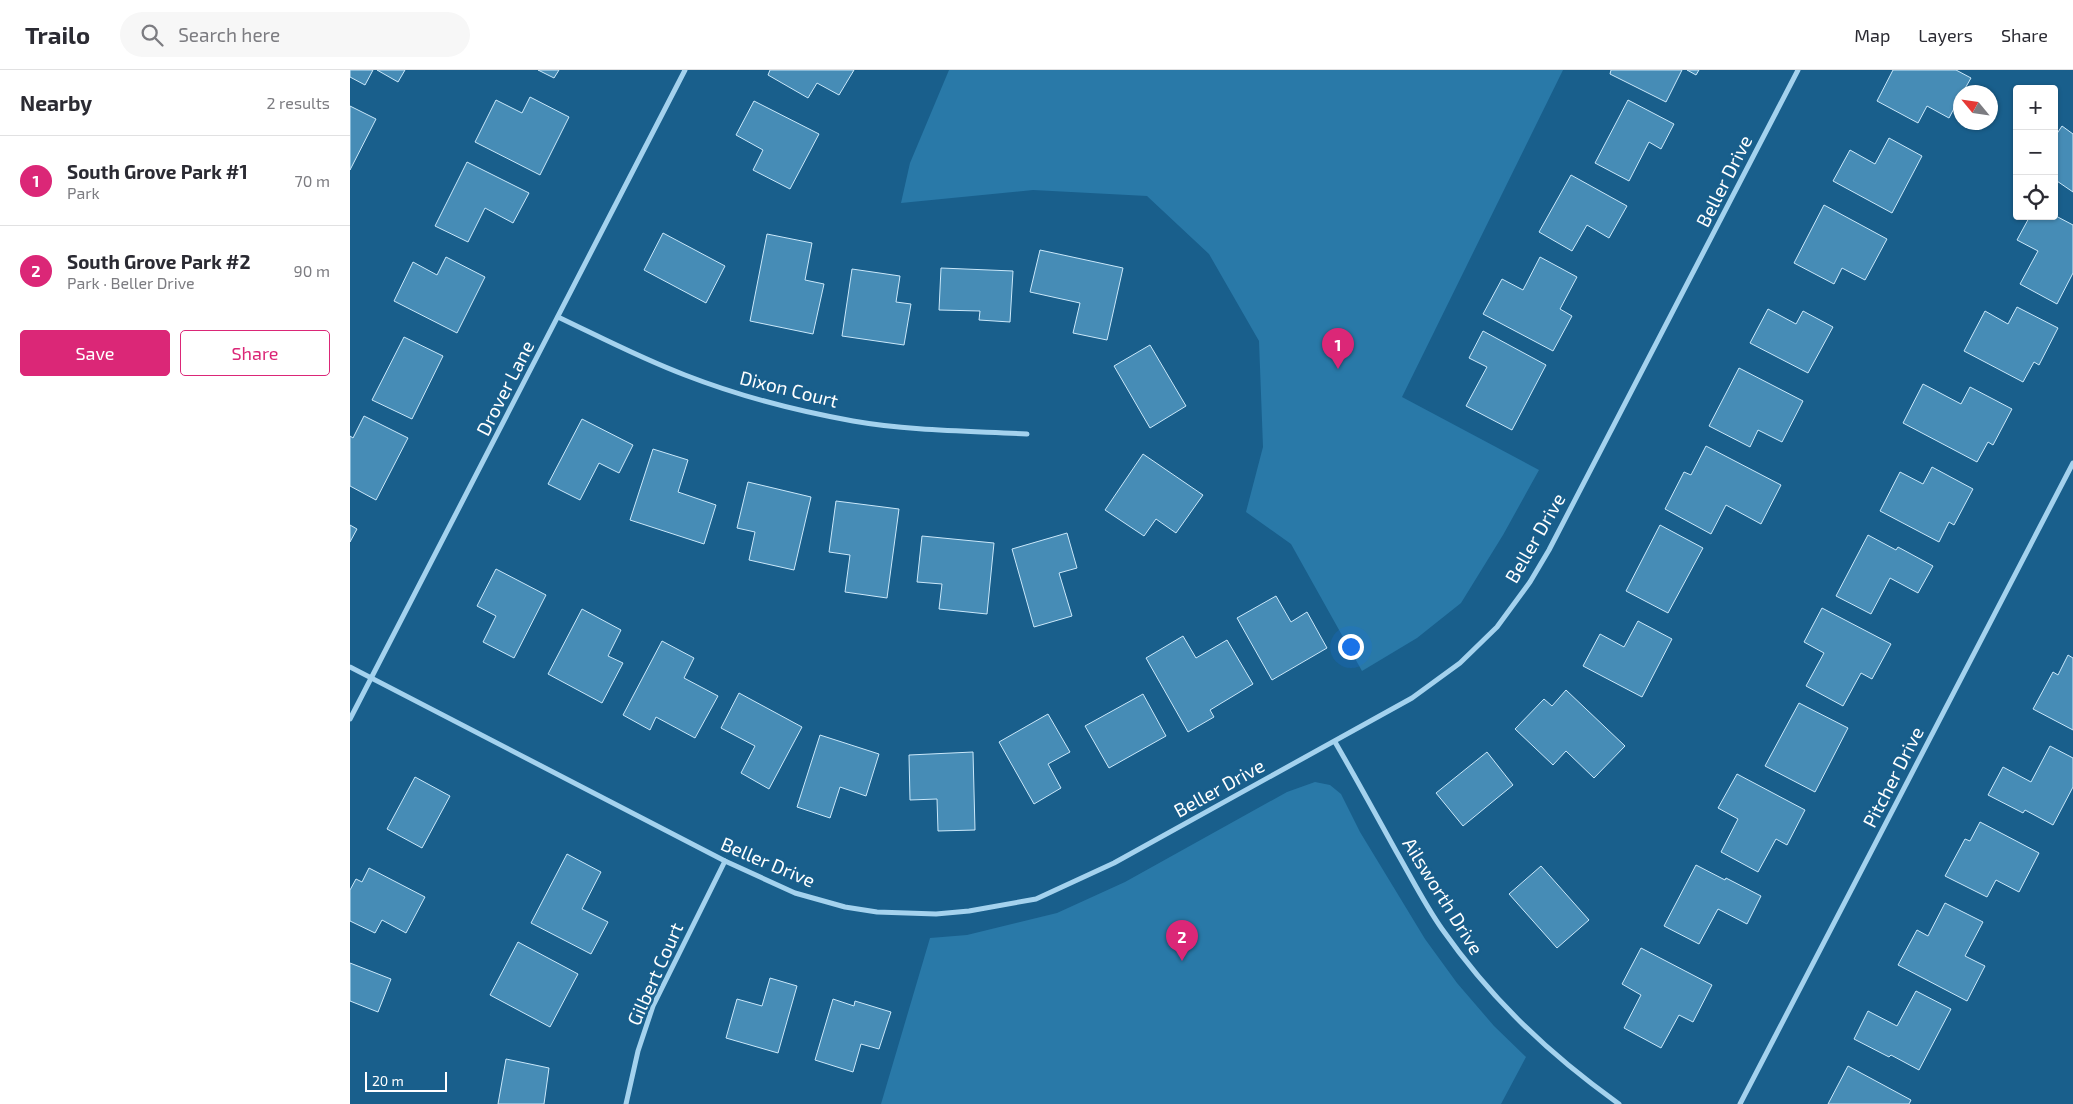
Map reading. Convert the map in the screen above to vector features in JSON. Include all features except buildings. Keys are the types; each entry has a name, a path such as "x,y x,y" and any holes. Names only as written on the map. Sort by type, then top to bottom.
{"street":[{"name":"Drover Lane","path":"350,719 685,70"},
{"name":"Beller Drive","path":"350,667 725,861 795,893 845,907 877,912 936,914 1036,899 1114,863 1412,698 1460,663 1497,627 1530,582 1798,70"},
{"name":"Dixon Court","path":"558,317 639,356 687,376 768,402 852,421 884,425 1027,434"},
{"name":"Pitcher Drive","path":"1740,1104 2073,463"},
{"name":"Ailsworth Drive","path":"1335,742 1441,928 1470,967 1501,1004 1541,1043 1580,1076 1618,1104"},
{"name":"Gilbert Court","path":"626,1104 638,1051 653,1006 725,861"}],"shaded area":[{"path":"949,70 1563,70 1402,397 1539,470 1503,535 1461,603 1417,638 1362,671 1291,544 1246,512 1263,447 1259,341 1209,254 1147,196 1033,190 901,203 910,163"},
{"path":"1315,782 1330,785 1341,794 1360,832 1425,939 1457,983 1494,1026 1526,1057 1501,1104 881,1104 930,938 967,935 1057,913 1125,882 1287,792"}],"place":[{"name":"South Grove Park #1","path":"1338,369"},
{"name":"South Grove Park #2","path":"1182,961"}]}
